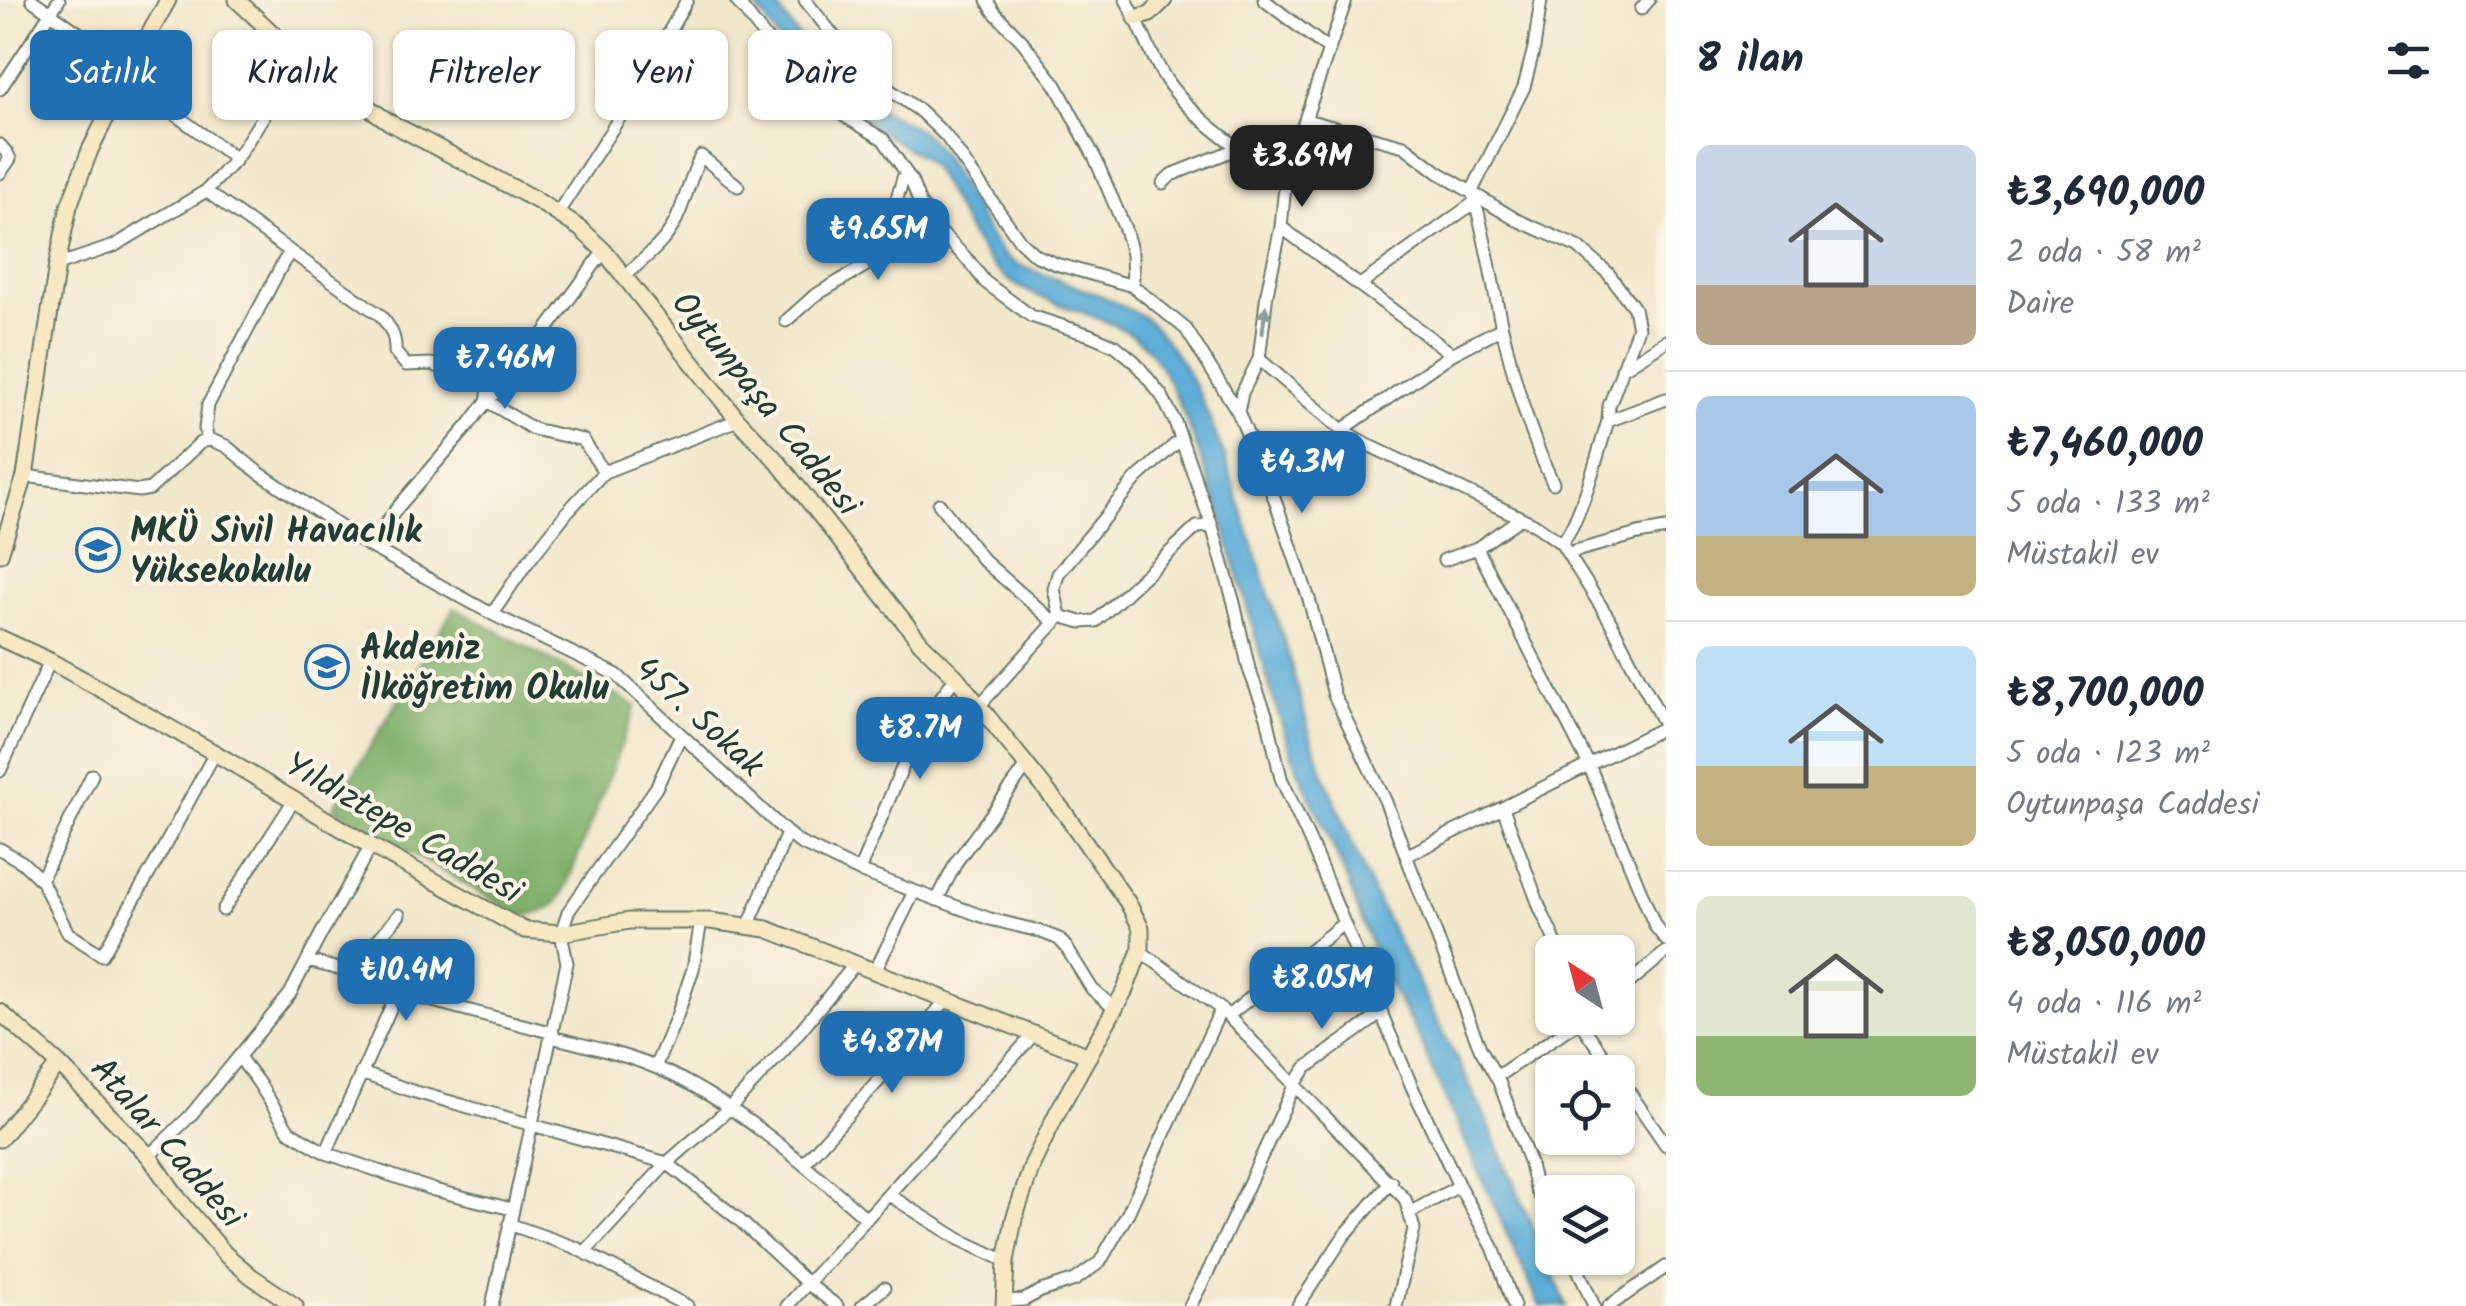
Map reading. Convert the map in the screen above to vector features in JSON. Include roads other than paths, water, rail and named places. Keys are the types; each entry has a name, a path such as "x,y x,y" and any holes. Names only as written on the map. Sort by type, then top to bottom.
{"street":[{"path":"32,0 72,30"},
{"path":"0,89 60,0"},
{"path":"152,30 168,0"},
{"name":"Oytunpaşa Caddesi","path":"237,0 268,30"},
{"path":"557,214 688,0"},
{"path":"736,0 810,96 883,139 940,232 995,290 1032,316 1116,346 1134,361 1162,396 1212,526 1248,669 1267,717 1281,778 1412,1087 1493,1247 1514,1306"},
{"path":"805,0 861,70 920,111 946,136 1020,241 1035,255 1056,264 1133,286 1186,329 1238,412 1275,500 1303,582 1334,695 1408,855 1468,1018 1529,1161 1535,1185"},
{"path":"987,0 1056,85 1095,158 1125,228 1132,254 1133,286"},
{"path":"1126,0 1170,86 1199,116 1262,166 1286,175"},
{"path":"1136,18 1150,14 1164,0"},
{"path":"1264,0 1328,49"},
{"path":"1238,412 1242,392 1259,359 1286,175 1346,0"},
{"path":"1360,285 1473,197 1524,86 1541,0"},
{"name":"Oytunpaşa Caddesi","path":"373,111 536,200 604,251 738,420 778,461 921,643 956,677 1064,812 1128,903 1141,928 1140,951"},
{"path":"0,554 25,476 69,206 105,120"},
{"path":"186,120 236,159"},
{"path":"57,266 114,246 206,191 236,159 261,120"},
{"path":"1306,120 1404,146 1473,197 1578,247 1608,273 1634,308 1638,328 1564,548"},
{"path":"0,145 10,159 0,173"},
{"path":"1162,183 1172,175 1239,148"},
{"path":"625,276 665,239 701,156 738,186"},
{"path":"786,321 814,296 880,257 903,178 911,180"},
{"path":"206,191 380,315 391,328 394,352 406,365 431,364 490,385 487,401"},
{"path":"1473,197 1502,328 1535,446 1553,483"},
{"path":"1281,227 1452,354"},
{"path":"369,546 487,401 514,375 604,251"},
{"path":"25,476 139,491 150,489 208,438 208,406 291,252"},
{"path":"1342,430 1452,354 1502,328"},
{"path":"1622,369 1666,341"},
{"path":"1259,359 1342,430 1534,524 1564,548 1608,619 1666,727 1408,855"},
{"path":"1608,420 1666,399"},
{"path":"487,401 533,429 584,440 604,472"},
{"path":"492,614 567,512 604,472 738,420"},
{"name":"457. Sokak","path":"208,438 226,446 369,546 492,614 617,675 800,843 859,872 1058,939 1092,989 1115,1009"},
{"path":"979,706 1057,620 1054,589 1058,574 1137,478 1180,440"},
{"path":"940,504 983,560 1057,620 1081,622 1096,621 1196,527 1212,526"},
{"path":"1444,560 1477,548 1521,518"},
{"path":"1564,548 1666,529"},
{"path":"1477,548 1588,765 1655,926 1666,940"},
{"name":"Yıldıztepe Caddesi","path":"0,638 50,661 524,930 560,933 629,921 702,921 767,930 1089,1056"},
{"path":"0,771 50,661"},
{"path":"859,872 926,717 956,677"},
{"path":"492,1306 567,963 560,933 568,912 656,788 681,735"},
{"path":"0,849 22,862 40,880 68,934 102,954 215,753"},
{"path":"937,900 957,861 1027,766"},
{"path":"40,880 92,774"},
{"path":"223,910 294,800"},
{"path":"1503,808 1552,935"},
{"path":"748,927 786,833"},
{"path":"150,1156 190,1116 290,994 371,846"},
{"path":"875,971 914,892"},
{"path":"308,962 350,972 399,915"},
{"path":"655,1067 693,969 702,921"},
{"path":"1344,923 1224,1012 1128,1214 1100,1262 1075,1280 1041,1290 1024,1300 1004,1303 1014,1219 1034,1163 1125,990 1140,951 1224,1012 1405,1199 1414,1229 1396,1306"},
{"path":"1635,978 1666,953"},
{"path":"585,1252 667,1163 729,1110 856,963"},
{"path":"326,1153 395,998 414,996 655,1067 690,1084 804,1163 866,1218"},
{"path":"804,1163 946,1000"},
{"name":"Atalar Caddesi","path":"0,1012 60,1064 150,1156 178,1198 225,1254 295,1306"},
{"path":"1190,1306 1295,1084 1306,1068 1382,1013"},
{"path":"787,1306 1034,1033"},
{"path":"1496,1077 1558,1035"},
{"path":"239,1057 289,1130 326,1153 434,1190 512,1209"},
{"path":"0,1139 60,1064"},
{"path":"361,1073 667,1163 837,1306"},
{"path":"1635,1101 1666,1145"},
{"path":"1298,1306 1344,1236 1391,1182"},
{"path":"1411,1212 1460,1186"},
{"path":"888,1195 959,1239 1006,1261"},
{"path":"508,1224 585,1252 686,1306"},
{"path":"1609,1306 1666,1267"},
{"path":"1580,1275 1594,1306"},
{"path":"862,1306 884,1288"},
{"path":"650,1306 658,1291"}],"water":[{"path":"752,0 772,0 794,30 772,30"},
{"path":"892,116 927,136 1006,257 1142,316 1182,363 1224,455 1325,777 1371,888 1484,1114 1535,1232 1535,1275 1554,1275 1567,1306 1540,1306 1420,1041 1379,962 1295,762 1212,489 1183,412 1156,360 1121,328 1028,292 999,272 976,244 931,166 863,120 892,120"}],"place":[{"name":"MKÜ Sivil Havacılık Yüksekokulu","path":"98,550"},
{"name":"Akdeniz İlköğretim Okulu","path":"327,667"}]}
